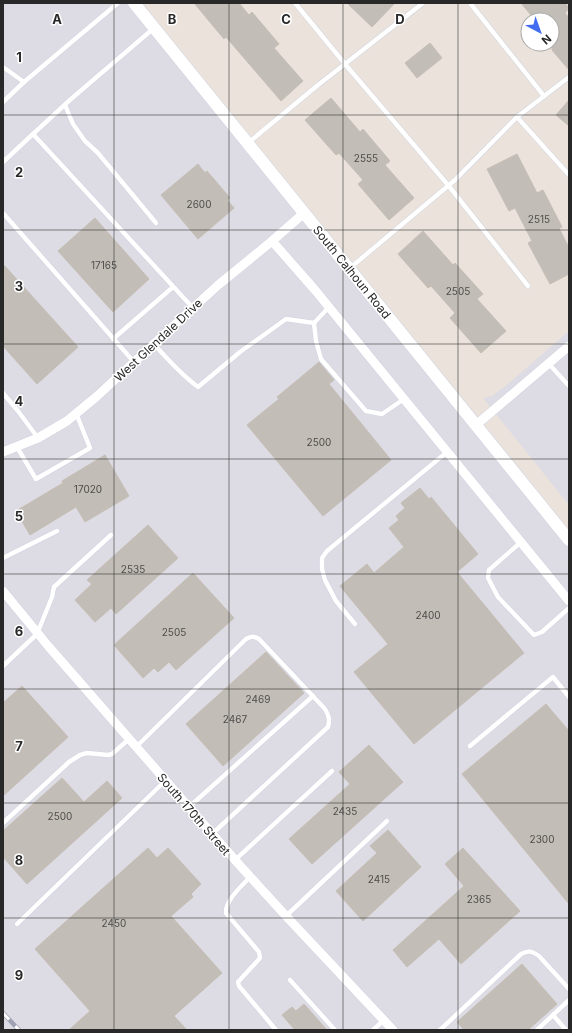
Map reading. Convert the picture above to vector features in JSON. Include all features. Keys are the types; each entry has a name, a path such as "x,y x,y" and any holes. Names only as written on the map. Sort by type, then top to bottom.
{"street":[{"name":"South Calhoun Road","path":"134,3 569,540"},
{"name":"West Glendale Drive","path":"3,452 38,438 76,413 96,397 217,286 304,213"},
{"path":"272,241 291,261 329,307 569,601"},
{"path":"476,425 569,346"},
{"name":"South 170th Street","path":"3,591 38,634 250,877 393,1030"}],"lane":[{"path":"3,102 24,82 118,3"},
{"path":"294,3 448,185 528,286"},
{"path":"248,143 367,46 423,3"},
{"path":"470,3 544,96"},
{"path":"3,162 65,105 154,28"},
{"path":"3,67 24,82"},
{"path":"349,269 455,180 517,117 569,77"},
{"path":"65,105 73,124 85,140 98,153 156,223"},
{"path":"517,117 569,175"},
{"path":"33,134 193,308"},
{"path":"3,213 134,362"},
{"path":"113,339 173,286"},
{"path":"329,307 314,323 321,360 366,411 382,414 404,399"},
{"path":"154,344 184,376 198,387 240,352 286,319 314,323"},
{"path":"549,364 569,386"},
{"path":"3,393 38,438"},
{"path":"17,447 36,479 90,448 76,413"},
{"path":"355,624 336,601 325,580 322,569 322,558 327,551 447,452"},
{"path":"3,558 57,531"},
{"path":"3,666 38,634 52,597 54,586 111,534"},
{"path":"521,542 489,570 488,578 498,597 534,635 542,632 569,608"},
{"path":"136,747 240,644 250,637 255,636 259,639 313,696 329,715 330,721 328,727 212,834"},
{"path":"470,746 553,677 569,697"},
{"path":"189,807 313,696"},
{"path":"3,823 68,762 87,753 112,754 129,739"},
{"path":"235,860 332,771"},
{"path":"17,924 166,781"},
{"path":"286,916 387,821"},
{"path":"250,877 235,893 227,905 226,913 260,955 260,958 238,982 239,986 276,1030"},
{"path":"442,1029 521,954 526,952 533,952 539,956 569,989"},
{"path":"290,980 335,1030"},
{"path":"537,1030 569,1000"},
{"path":"553,1015 566,1030"},
{"path":"373,1030 384,1020"}],"shaded area":[{"path":"3,3 134,3 569,540 569,1030 3,1030"},
{"path":"569,331 569,505 483,398 492,396 509,383"}],"building":[{"path":"194,3 239,3 249,15 252,12 279,44 274,48 303,81 281,101 226,37 224,39"},
{"path":"347,3 395,3 372,27"},
{"path":"521,3 565,3 569,8 565,13 569,18 569,70 554,52 560,52 560,12 528,12"},
{"path":"430,43 442,58 417,78 405,63"},
{"path":"331,98 360,132 363,129 390,161 385,165 414,198 389,220 358,184 363,180 339,153 336,155 305,120"},
{"path":"569,100 569,126 556,115"},
{"path":"517,154 537,193 543,190 562,227 559,228 569,248 569,274 550,284 528,243 532,241 515,208 509,211 487,169"},
{"path":"198,164 205,173 207,171 230,198 227,200 234,208 198,239 161,195"},
{"path":"95,218 149,279 113,312 58,251"},
{"path":"423,231 453,265 455,263 483,294 477,299 506,331 481,353 450,318 455,313 431,286 428,288 398,254"},
{"path":"3,264 78,347 37,384 3,346"},
{"path":"319,362 334,380 329,384 391,460 323,516 247,425 279,399 277,397"},
{"path":"105,455 129,496 85,522 76,507 30,535 16,511 63,483 62,481"},
{"path":"420,488 429,499 431,497 478,554 457,572 524,653 414,744 354,672 388,644 340,586 367,564 374,573 404,547 389,528 399,520 396,516 405,508 401,503"},
{"path":"148,525 178,558 116,614 111,608 95,622 75,600 92,584 87,580"},
{"path":"193,573 234,618 176,670 169,662 158,672 154,668 143,678 114,645"},
{"path":"266,652 304,693 223,766 186,724"},
{"path":"22,686 68,737 3,796 3,703"},
{"path":"546,704 569,731 569,904 462,774"},
{"path":"369,745 403,782 312,864 289,839 350,784 339,772"},
{"path":"62,778 84,802 107,781 122,798 27,884 3,857 3,831"},
{"path":"388,830 421,867 363,921 336,891 377,853 370,846"},
{"path":"148,848 157,858 168,848 201,884 191,894 193,897 171,916 222,973 174,1016 187,1030 69,1030 90,1011 35,949"},
{"path":"463,848 520,911 461,964 439,939 407,967 393,950 464,886 445,864"},
{"path":"522,964 557,1004 528,1030 464,1030 457,1022"},
{"path":"304,1004 327,1030 295,1030 282,1015 292,1007 296,1011"}],"railway":[{"path":"3,1013 19,1030"}]}
